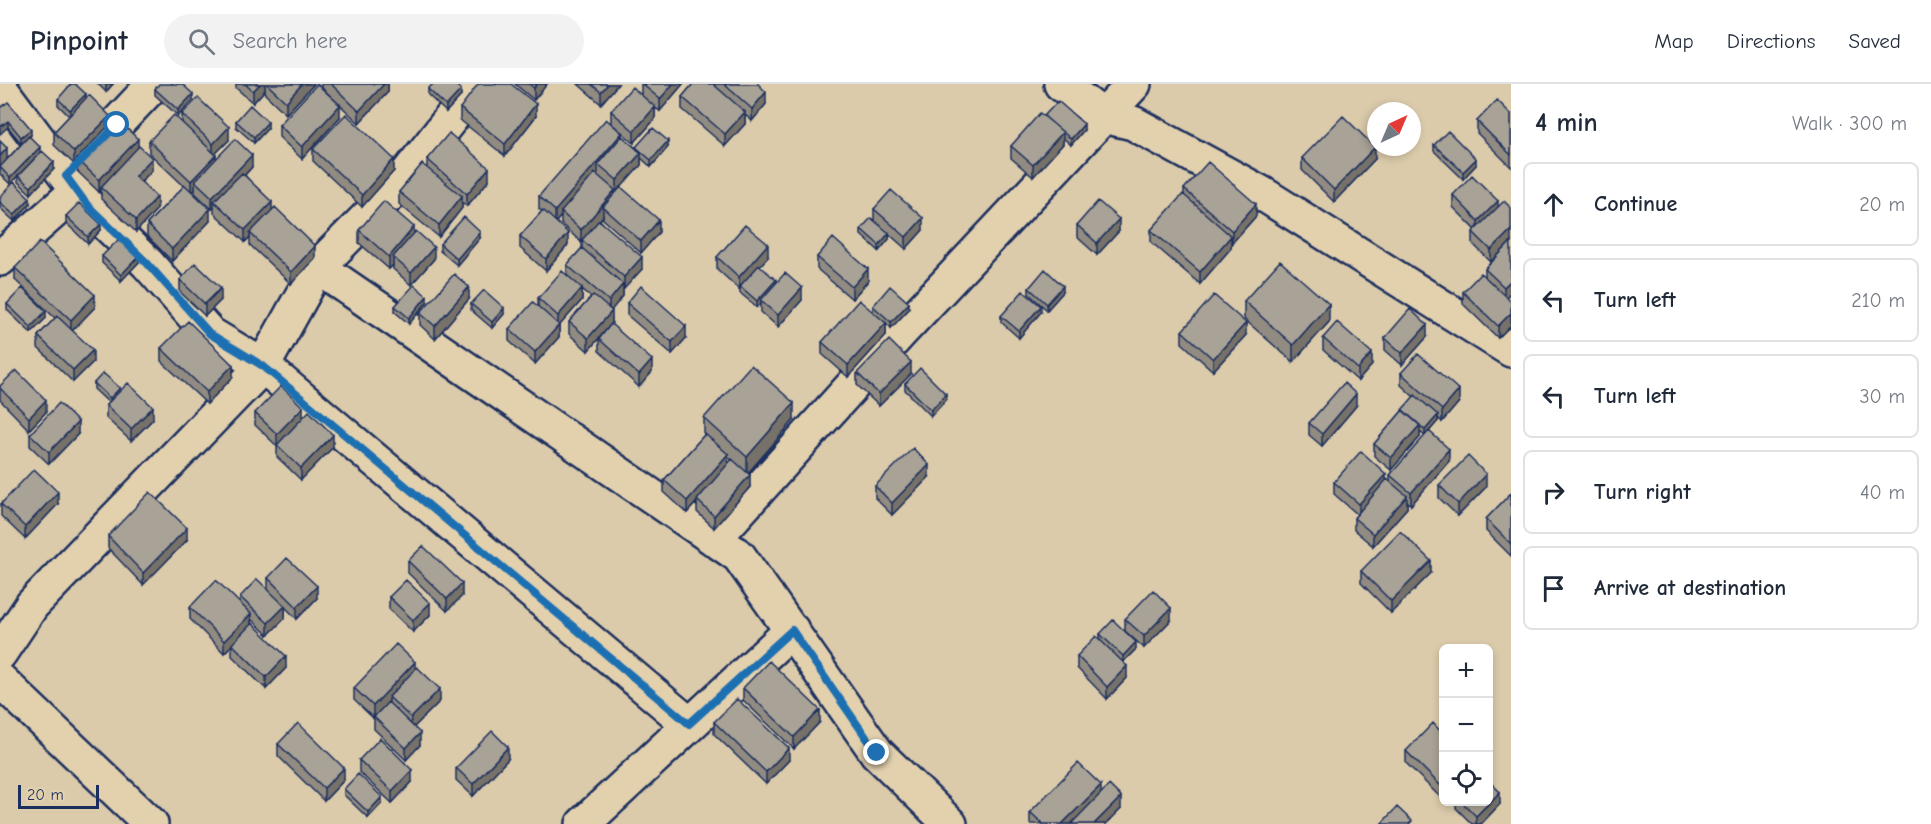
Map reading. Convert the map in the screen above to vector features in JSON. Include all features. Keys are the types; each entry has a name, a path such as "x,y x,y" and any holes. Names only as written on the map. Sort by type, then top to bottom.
{"street":[{"path":"0,259 72,184 154,84"},
{"path":"0,653 32,605 263,366 318,267 397,187 478,84"},
{"path":"1061,84 1103,116 1133,123 1263,194 1511,350"},
{"path":"714,539 900,333 1134,84"},
{"path":"0,88 88,206 147,263 210,334 263,366 689,724"},
{"path":"318,267 739,556 877,753 950,824"},
{"path":"583,824 792,630"},
{"path":"0,680 151,824"}],"building":[{"path":"71,84 75,84 86,94 70,110 58,99"},
{"path":"159,84 182,84 193,94 178,110 155,89"},
{"path":"245,84 260,84 253,91"},
{"path":"267,84 302,84 286,102"},
{"path":"317,84 340,105 302,147 279,125"},
{"path":"331,84 384,84 359,111"},
{"path":"433,84 455,84 461,90 446,106 428,89"},
{"path":"478,84 511,84 536,104 505,144 460,108"},
{"path":"591,84 608,84 601,92"},
{"path":"642,84 673,84 660,99"},
{"path":"693,84 713,84 745,112 725,134 682,97"},
{"path":"724,84 758,84 766,92 752,109"},
{"path":"632,87 655,107 634,131 611,111"},
{"path":"89,95 110,116 74,152 54,132"},
{"path":"198,98 229,127 213,144 182,114"},
{"path":"1497,100 1511,114 1511,155 1477,121"},
{"path":"1058,101 1084,124 1071,139 1044,116"},
{"path":"8,102 31,129 21,137 8,121 0,127 0,108"},
{"path":"250,105 268,122 254,137 236,121"},
{"path":"1040,113 1063,132 1033,165 1011,146"},
{"path":"346,114 394,159 362,195 313,149"},
{"path":"174,115 216,155 191,181 149,141"},
{"path":"1343,116 1367,139 1367,155 1334,190 1302,158"},
{"path":"116,118 138,139 99,180 77,159"},
{"path":"606,119 622,133 555,211 539,196"},
{"path":"653,128 668,141 651,160 636,147"},
{"path":"1448,131 1476,159 1463,172 1434,145"},
{"path":"449,133 489,168 467,194 427,159"},
{"path":"29,136 40,147 10,178 0,167"},
{"path":"622,136 641,153 617,180 598,164"},
{"path":"235,139 252,155 212,197 195,181"},
{"path":"0,141 7,148 0,156"},
{"path":"139,146 152,158 135,176 157,197 136,220 101,187"},
{"path":"42,151 54,162 31,187 18,176"},
{"path":"1208,162 1256,204 1232,231 1184,189"},
{"path":"422,164 462,196 439,225 399,192"},
{"path":"242,173 272,202 245,230 214,201"},
{"path":"595,173 615,190 581,230 561,212"},
{"path":"1472,175 1498,201 1478,221 1453,195"},
{"path":"14,182 30,198 14,215 0,202 0,197"},
{"path":"185,185 210,209 172,249 147,224"},
{"path":"621,187 659,220 641,241 603,207"},
{"path":"891,190 923,218 906,237 874,209"},
{"path":"1183,194 1231,236 1200,272 1151,230"},
{"path":"384,201 414,227 389,257 359,230"},
{"path":"1098,201 1119,219 1097,243 1077,225"},
{"path":"1504,201 1511,208 1511,230 1491,250 1473,232"},
{"path":"79,203 101,224 88,237 66,216"},
{"path":"275,207 315,246 291,272 250,233"},
{"path":"543,210 568,233 546,259 520,236"},
{"path":"464,217 480,232 457,259 440,244"},
{"path":"871,218 889,233 879,245 861,229"},
{"path":"599,220 642,257 624,277 582,240"},
{"path":"745,225 768,244 739,277 717,257"},
{"path":"416,231 434,247 411,273 393,257"},
{"path":"120,238 139,256 121,275 102,256"},
{"path":"833,238 868,269 852,287 817,257"},
{"path":"40,242 95,295 71,320 15,268"},
{"path":"1511,242 1511,280 1504,287 1485,269"},
{"path":"582,248 623,284 609,301 567,265"},
{"path":"1280,261 1329,304 1293,345 1244,301"},
{"path":"195,263 221,288 205,304 180,280"},
{"path":"759,265 776,280 757,301 740,286"},
{"path":"1045,269 1063,286 1047,304 1029,288"},
{"path":"562,271 582,288 558,316 538,298"},
{"path":"785,273 802,288 778,315 761,300"},
{"path":"1481,273 1511,302 1511,313 1498,326 1463,292"},
{"path":"454,274 469,287 435,326 420,313"},
{"path":"414,285 427,296 409,318 395,306"},
{"path":"641,286 686,326 672,342 627,303"},
{"path":"890,286 909,303 891,322 873,306"},
{"path":"22,288 46,311 31,327 7,304"},
{"path":"484,290 504,308 492,322 471,304"},
{"path":"1023,291 1041,306 1019,331 1001,316"},
{"path":"593,295 612,311 588,338 569,322"},
{"path":"1214,295 1246,323 1213,359 1182,331"},
{"path":"859,300 886,323 848,365 822,342"},
{"path":"533,302 559,325 535,352 509,329"},
{"path":"1410,309 1427,325 1402,353 1385,338"},
{"path":"57,316 93,350 73,370 38,336"},
{"path":"188,321 233,365 207,392 161,348"},
{"path":"1337,322 1372,353 1358,369 1323,338"},
{"path":"611,324 652,360 639,375 599,339"},
{"path":"889,340 911,362 879,394 857,373"},
{"path":"1418,354 1459,390 1442,410 1401,373"},
{"path":"751,365 794,403 747,457 704,418"},
{"path":"920,368 946,394 931,410 905,384"},
{"path":"16,370 46,400 29,418 0,388"},
{"path":"103,373 120,388 110,398 94,383"},
{"path":"128,383 153,407 131,429 106,405"},
{"path":"1344,383 1356,394 1322,434 1309,423"},
{"path":"281,386 303,407 277,434 255,413"},
{"path":"1415,395 1438,415 1425,430 1402,410"},
{"path":"59,403 78,422 49,452 30,434"},
{"path":"1403,410 1420,425 1391,458 1374,444"},
{"path":"309,411 333,435 301,468 277,445"},
{"path":"1429,431 1449,449 1411,493 1390,475"},
{"path":"705,434 728,454 687,501 664,480"},
{"path":"913,448 929,465 892,503 875,486"},
{"path":"1361,451 1386,474 1359,504 1334,482"},
{"path":"1468,456 1486,474 1458,504 1439,485"},
{"path":"732,459 750,475 714,516 697,500"},
{"path":"34,469 58,492 25,527 1,504"},
{"path":"1387,479 1407,496 1373,534 1354,518"},
{"path":"150,492 187,528 143,573 108,536"},
{"path":"1511,493 1511,544 1486,519"},
{"path":"1400,531 1431,561 1391,601 1361,571"},
{"path":"423,546 462,583 447,599 408,561"},
{"path":"287,558 317,586 297,607 268,578"},
{"path":"257,579 285,606 268,623 240,597"},
{"path":"216,580 251,614 224,641 190,607"},
{"path":"406,580 430,603 413,620 389,597"},
{"path":"1153,590 1171,608 1144,636 1125,619"},
{"path":"1113,620 1136,642 1123,656 1100,634"},
{"path":"252,623 286,656 266,677 232,644"},
{"path":"1096,636 1127,666 1107,687 1077,656"},
{"path":"396,644 415,662 373,706 354,688"},
{"path":"769,661 820,710 794,737 743,688"},
{"path":"417,667 440,689 411,718 389,697"},
{"path":"737,699 789,748 766,772 714,722"},
{"path":"388,702 420,733 406,748 374,717"},
{"path":"298,723 344,768 324,788 278,744"},
{"path":"1433,723 1439,730 1439,784 1406,751"},
{"path":"492,731 508,747 473,784 456,768"},
{"path":"380,738 412,770 392,791 359,760"},
{"path":"1078,763 1101,785 1062,824 1043,824 1030,812"},
{"path":"358,774 382,797 368,812 344,789"},
{"path":"1109,785 1121,797 1094,824 1071,824"},
{"path":"1493,785 1500,792 1493,799"},
{"path":"1466,806 1486,806 1476,816"},
{"path":"1397,807 1412,821 1409,824 1381,824"}],"route":[{"path":"117,125 66,176 88,206 147,263 210,334 263,366 689,724 792,630 877,753"}]}
